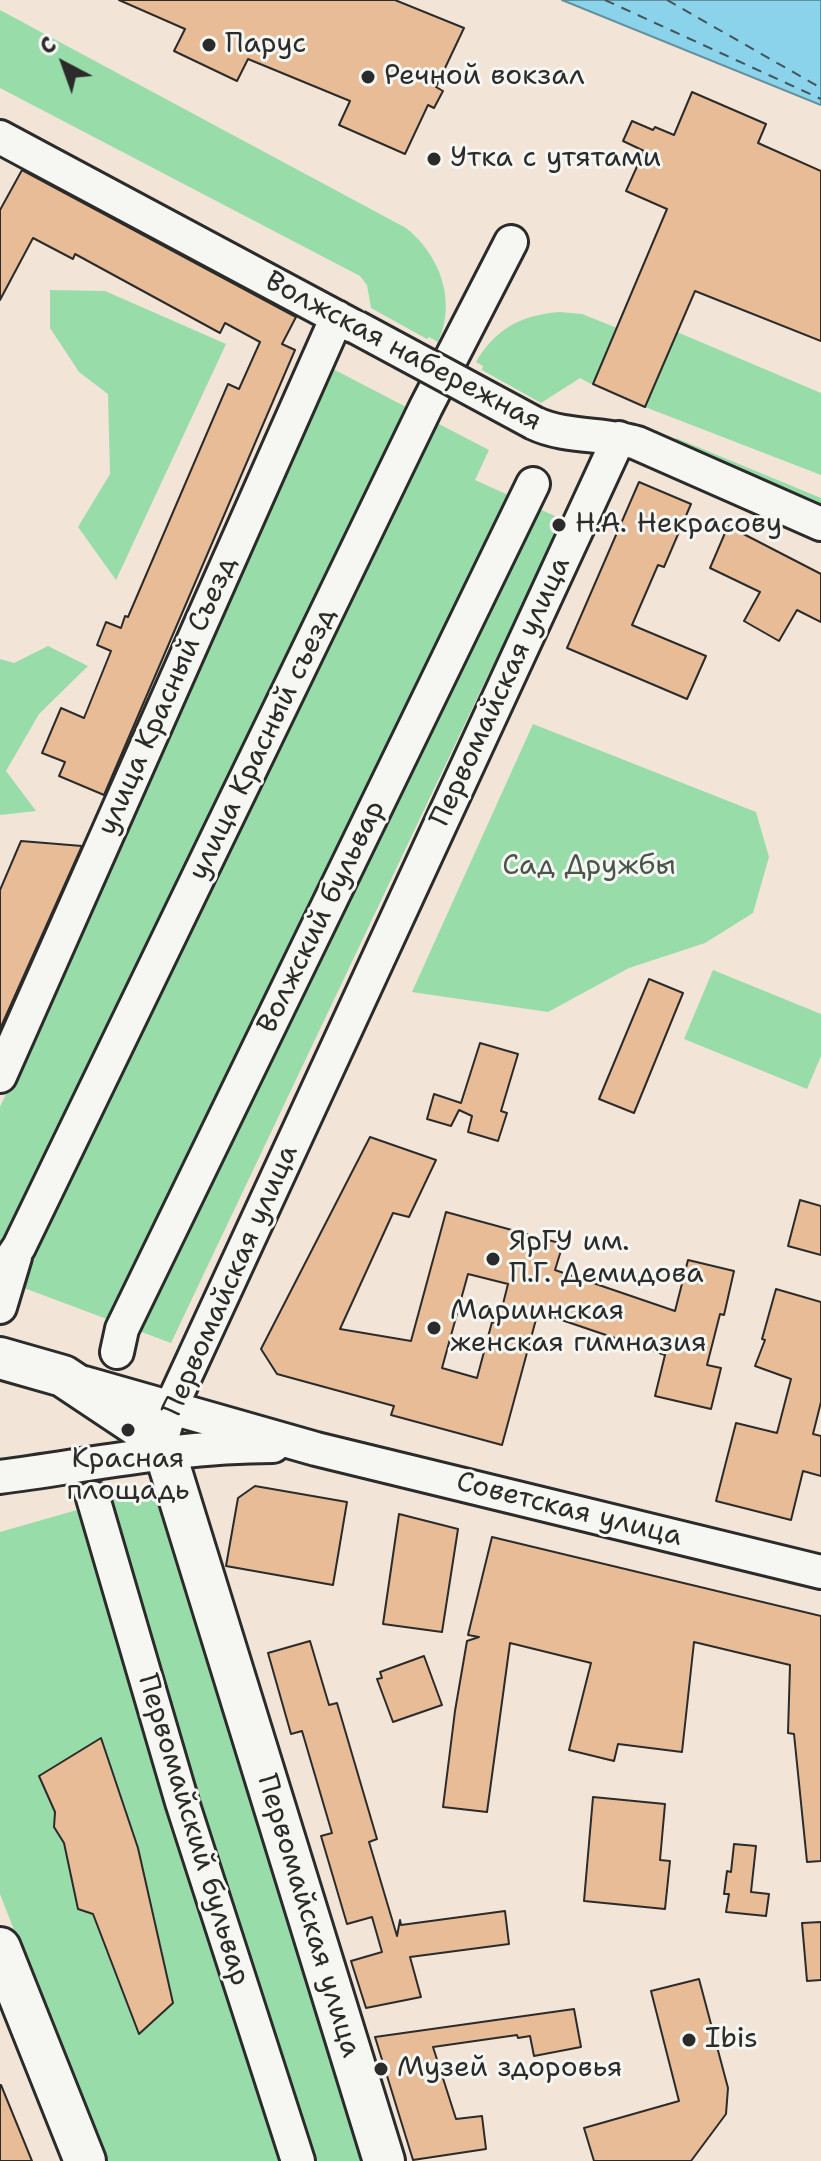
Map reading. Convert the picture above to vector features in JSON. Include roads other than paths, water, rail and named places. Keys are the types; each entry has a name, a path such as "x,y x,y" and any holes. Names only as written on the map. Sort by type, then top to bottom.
{"main road":[{"path":"0,1358 63,1376 141,1428 166,1455"},
{"name":"Первомайская улица","path":"166,1455 384,2161"},
{"path":"0,1948 85,2161"}],"street":[{"name":"Волжская набережная","path":"0,137 534,423 552,431 619,438 659,451 821,524"},
{"name":"улица Красный съезд","path":"19,1247 426,407 511,242"},
{"name":"улица Красный Съезд","path":"0,1076 346,322"},
{"name":"Первомайская улица","path":"166,1455 163,1435 171,1407 619,438"},
{"name":"Волжский бульвар","path":"117,1352 129,1315 533,484"},
{"path":"0,1275 19,1247"},
{"path":"0,1307 19,1247"},
{"name":"Советская улица","path":"63,1376 316,1449 821,1572"},
{"name":"Советская улица","path":"166,1455 245,1446 316,1449"},
{"path":"0,1477 166,1455"},
{"name":"Первомайский бульвар","path":"93,1498 182,1802 298,2161"}],"water":[{"path":"562,0 821,0 821,105"}],"place":[{"name":"Парус","path":"209,45"},
{"name":"Речной вокзал","path":"368,77"},
{"name":"Утка с утятами","path":"434,159"},
{"name":"Н.А. Некрасову","path":"559,525"},
{"name":"ЯрГУ им. П.Г. Демидова","path":"493,1259"},
{"name":"Мариинская женская гимназия","path":"434,1328"},
{"name":"Красная площадь","path":"128,1430"},
{"name":"Ibis","path":"689,2040"},
{"name":"Музей здоровья","path":"381,2069"}],"park label":[{"name":"Сад Дружбы","path":"589,867"}]}
